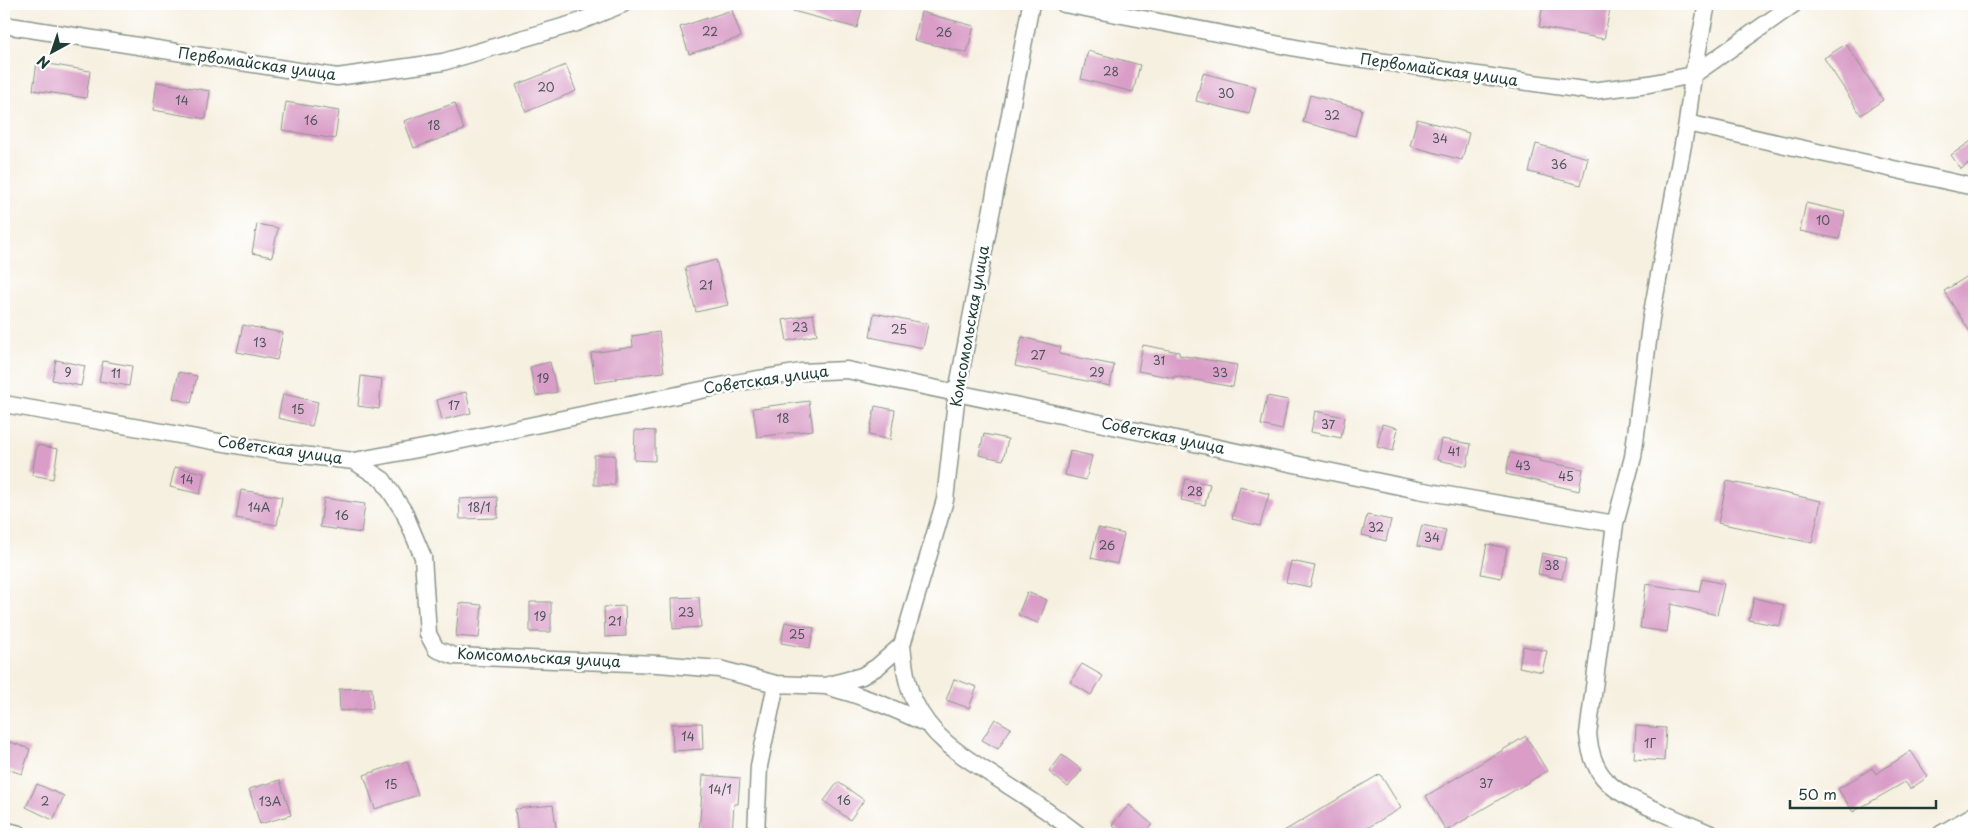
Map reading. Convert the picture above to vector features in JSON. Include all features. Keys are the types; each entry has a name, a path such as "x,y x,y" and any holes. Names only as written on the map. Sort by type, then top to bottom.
{"street":[{"name":"Первомайская улица","path":"4,25 337,77 443,62 576,23 622,4"},
{"name":"Комсомольская улица","path":"1031,4 957,392 945,500 902,645 906,678 914,701 929,726 946,744 1011,786 1078,834"},
{"name":"Первомайская улица","path":"1064,4 1328,54 1591,91 1649,84 1692,75 1794,4"},
{"path":"1707,4 1692,75 1687,123 1651,318 1633,457 1615,524 1588,726 1589,749 1593,762 1606,782 1624,796 1711,834"},
{"path":"1687,123 1974,187"},
{"name":"Советская улица","path":"4,404 275,452 354,460 434,446 735,383 801,372 847,370 1418,490 1615,524"},
{"name":"Комсомольская улица","path":"354,460 383,480 408,521 423,557 428,634 436,649 454,656 658,664 718,669 776,684 826,686 890,706 929,726"},
{"name":"Комсомольская улица","path":"826,686 862,676 877,667 902,645"},
{"path":"756,834 758,766 776,684"},
{"path":"1941,834 1974,815"},
{"path":"4,830 19,834"}],"building":[{"path":"786,4 863,4 857,28 785,9"},
{"path":"1543,4 1611,4 1604,39 1539,27"},
{"path":"732,10 741,37 689,54 680,27"},
{"path":"921,12 974,26 967,53 914,40"},
{"path":"1846,44 1883,100 1861,115 1824,58"},
{"path":"1088,51 1140,65 1133,92 1081,79"},
{"path":"37,62 90,71 86,98 33,90"},
{"path":"566,65 576,91 526,112 516,85"},
{"path":"1203,73 1256,87 1249,114 1196,101"},
{"path":"157,82 210,91 206,119 153,110"},
{"path":"1310,95 1362,109 1355,136 1303,122"},
{"path":"286,102 339,111 335,139 282,130"},
{"path":"455,103 464,130 414,148 404,121"},
{"path":"1417,119 1469,133 1462,160 1410,146"},
{"path":"1974,139 1974,160 1961,169 1951,155"},
{"path":"1536,144 1588,158 1581,185 1529,172"},
{"path":"1806,203 1845,212 1839,239 1800,231"},
{"path":"257,224 278,228 272,257 252,253"},
{"path":"716,260 728,305 696,312 685,268"},
{"path":"1968,276 1974,286 1974,338 1944,291"},
{"path":"874,313 928,324 923,348 870,337"},
{"path":"813,314 817,335 787,341 783,320"},
{"path":"243,325 283,333 277,360 237,352"},
{"path":"659,332 664,372 616,378 616,380 595,383 591,353 633,347 632,336"},
{"path":"1022,337 1061,347 1059,354 1114,365 1110,386 1015,366"},
{"path":"1143,345 1179,352 1179,355 1237,365 1233,387 1138,371"},
{"path":"56,360 85,366 81,386 52,380"},
{"path":"103,361 132,366 129,386 99,381"},
{"path":"550,362 557,392 536,396 530,367"},
{"path":"179,372 197,376 191,403 173,398"},
{"path":"361,376 382,379 379,409 358,406"},
{"path":"466,392 471,413 442,420 437,400"},
{"path":"283,394 318,402 312,426 278,418"},
{"path":"1267,396 1288,400 1282,430 1261,425"},
{"path":"809,401 813,430 757,437 753,408"},
{"path":"875,406 895,410 890,440 869,435"},
{"path":"1315,411 1345,417 1341,438 1311,432"},
{"path":"1382,424 1398,428 1393,451 1377,447"},
{"path":"635,430 655,431 655,461 634,460"},
{"path":"984,434 1008,439 1003,460 979,455"},
{"path":"1441,439 1471,444 1467,466 1437,460"},
{"path":"37,445 58,449 53,479 32,475"},
{"path":"1070,451 1092,456 1086,480 1065,475"},
{"path":"1510,453 1540,459 1539,461 1583,469 1579,491 1506,474"},
{"path":"594,455 615,455 615,485 594,485"},
{"path":"175,467 204,473 200,494 170,487"},
{"path":"1186,479 1210,484 1205,505 1181,500"},
{"path":"1727,481 1821,501 1812,543 1718,523"},
{"path":"1240,486 1269,494 1260,526 1232,519"},
{"path":"241,490 282,497 277,525 236,518"},
{"path":"497,497 498,518 460,519 459,499"},
{"path":"324,498 365,504 361,533 320,527"},
{"path":"1367,515 1391,520 1386,541 1362,535"},
{"path":"1422,525 1446,530 1441,551 1417,546"},
{"path":"1098,528 1124,534 1117,564 1091,558"},
{"path":"1487,544 1507,548 1501,578 1481,574"},
{"path":"1542,553 1566,558 1562,579 1538,574"},
{"path":"1291,561 1315,566 1310,587 1286,582"},
{"path":"1702,579 1724,584 1717,615 1671,604 1667,632 1640,628 1646,584 1699,592"},
{"path":"1027,592 1047,600 1038,623 1018,615"},
{"path":"699,597 701,627 673,629 672,598"},
{"path":"1754,598 1784,605 1780,626 1749,620"},
{"path":"530,602 551,602 551,632 530,632"},
{"path":"459,603 482,605 479,638 456,636"},
{"path":"625,606 626,636 605,637 604,607"},
{"path":"785,622 814,628 810,648 781,643"},
{"path":"1523,646 1547,651 1542,672 1519,667"},
{"path":"1082,664 1103,676 1091,695 1070,682"},
{"path":"954,679 977,687 969,708 946,700"},
{"path":"372,688 373,709 340,711 339,689"},
{"path":"995,719 1011,728 998,749 982,740"},
{"path":"702,723 703,749 673,751 672,724"},
{"path":"1636,726 1666,728 1664,761 1634,759"},
{"path":"1526,736 1547,771 1446,831 1426,796"},
{"path":"4,740 30,749 22,774 4,768"},
{"path":"1911,751 1928,777 1910,789 1905,782 1853,812 1838,789 1872,768 1876,774"},
{"path":"1062,755 1082,770 1068,787 1049,772"},
{"path":"407,761 418,795 375,809 364,775"},
{"path":"1380,774 1401,808 1357,834 1279,834"},
{"path":"703,775 740,778 738,804 734,804 732,834 699,834"},
{"path":"280,780 291,815 260,824 249,789"},
{"path":"838,782 864,800 850,820 824,801"},
{"path":"37,784 64,796 53,820 26,807"},
{"path":"553,805 557,834 518,834 515,809"},
{"path":"1129,805 1152,824 1143,834 1122,834 1112,825"}]}
